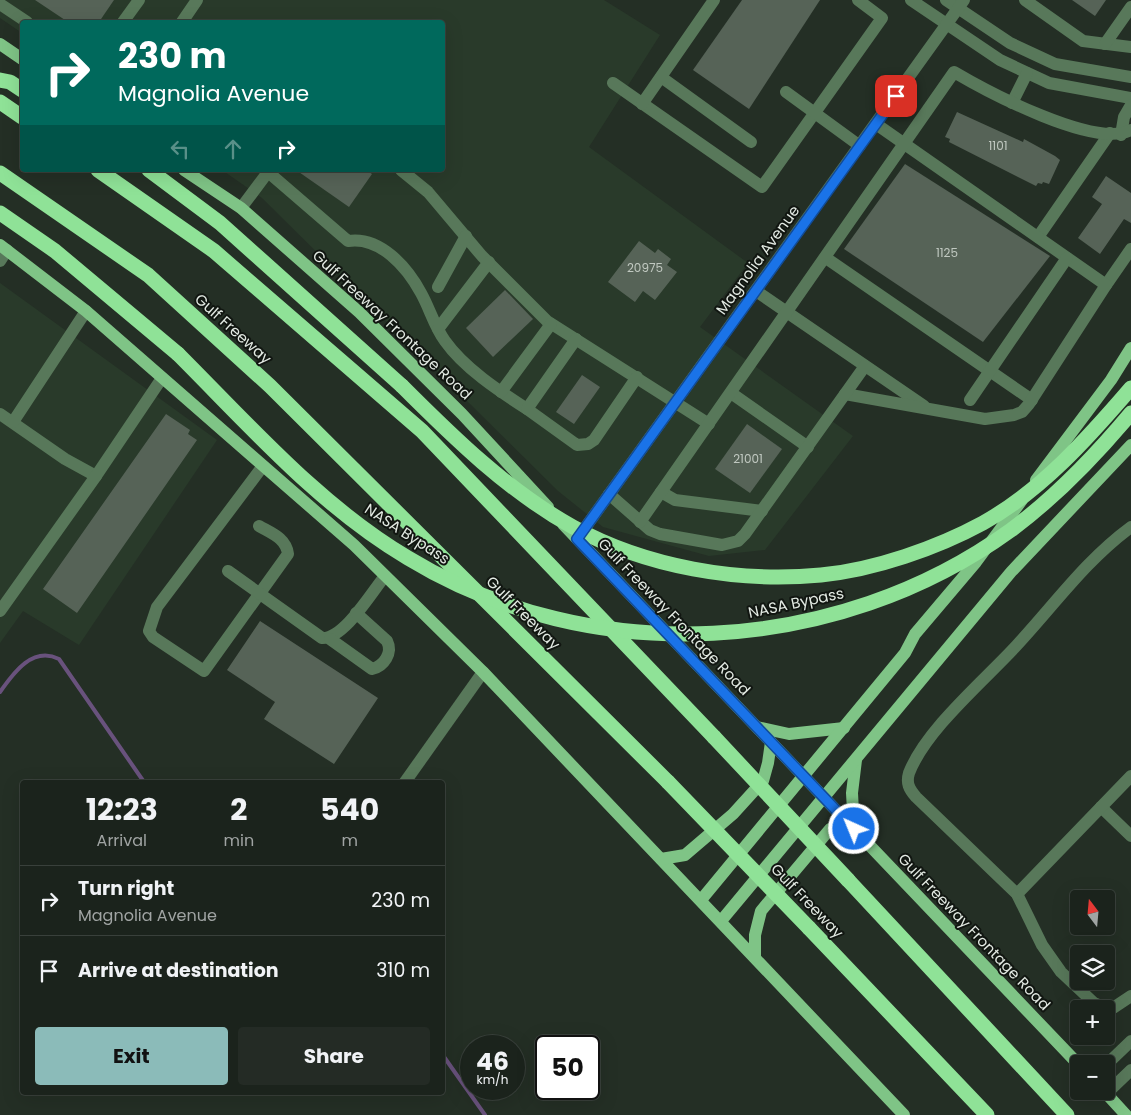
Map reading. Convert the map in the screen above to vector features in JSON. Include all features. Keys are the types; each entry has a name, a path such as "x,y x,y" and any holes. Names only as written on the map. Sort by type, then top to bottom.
{"highway":[{"path":"0,80 10,82 20,89"},
{"path":"0,102 20,116"},
{"path":"101,172 214,251 422,431 714,737 1067,1115"},
{"name":"NASA Bypass","path":"152,172 220,223 402,386 460,444 493,472 572,526 617,548 663,562 719,572 768,576 822,575 864,567 918,551 984,522 1028,492 1060,465 1131,388"},
{"name":"Gulf Freeway","path":"0,173 148,275 256,373 668,782 987,1115"},
{"name":"NASA Bypass","path":"0,213 54,251 178,354 322,495 376,538 436,575 499,602 566,621 638,633 708,634 778,627 842,612 900,591 977,552 1037,510 1087,464 1131,413"}],"main road":[{"path":"0,44 20,58"},
{"name":"Gulf Freeway Frontage Road","path":"187,172 241,208 359,312 462,414 577,539 1070,1056"},
{"path":"2,252 86,311 350,542 483,672 904,1115"},
{"path":"701,900 844,728 905,653 915,634 976,562 1111,380 1131,348"},
{"path":"720,921 1011,572 1131,446"},
{"path":"757,727 789,734 844,728"},
{"path":"661,859 684,855 733,814 763,781 771,742"},
{"path":"755,957 755,935 761,911 830,829 843,825 854,829 852,793 856,758"},
{"path":"1112,1100 1126,1115"}],"street":[{"path":"124,20 139,0"},
{"path":"184,20 197,0"},
{"path":"642,104 714,0"},
{"path":"613,83 762,187 882,18 858,0"},
{"path":"911,0 1000,60 1049,83 1131,98"},
{"path":"946,0 961,4 1010,43 1055,64 1131,77"},
{"path":"1025,0 1078,39 1131,47"},
{"path":"0,4 24,20"},
{"name":"Magnolia Avenue","path":"577,539 961,4"},
{"path":"1105,44 1131,7"},
{"path":"640,522 788,313 954,72 1012,104 1076,127 1121,133"},
{"path":"1012,104 1027,73"},
{"path":"661,77 751,142"},
{"path":"786,92 860,146"},
{"path":"1038,237 1121,133 1124,117 1131,105"},
{"path":"876,124 1106,285"},
{"path":"241,208 268,172 348,242 366,241 384,249 404,269 421,292 446,342 491,386 577,445 588,444 637,377"},
{"path":"403,172 428,192 489,262 538,314 709,424"},
{"path":"438,287 466,236"},
{"path":"845,394 996,419 1022,412 1032,400 1131,249"},
{"path":"826,258 1032,400"},
{"path":"970,400 1067,258"},
{"path":"438,329 489,262"},
{"path":"756,291 928,409"},
{"path":"12,422 86,311"},
{"path":"501,392 551,324"},
{"path":"527,409 576,339"},
{"path":"609,494 650,530 660,534 722,545 738,541 762,511 865,366"},
{"path":"0,611 96,476 162,378"},
{"path":"731,393 808,447"},
{"path":"0,414 65,459 96,476"},
{"path":"258,526 282,540 288,554 204,671 153,637 149,631 157,607 263,466"},
{"path":"661,492 676,500 762,511"},
{"path":"1131,527 1070,582 1018,644 940,726 910,772 909,788 916,797 1017,894 1042,945 1061,972 1094,1003 1105,1008 1114,1008 1131,996"},
{"path":"228,571 322,638 330,639 372,669 379,667 390,653 390,647 387,641 356,613"},
{"path":"330,639 341,632 385,576"},
{"path":"406,780 483,672"},
{"path":"1017,894 1131,776"},
{"path":"1101,807 1131,836"},
{"path":"1115,1056 1131,1041"},
{"path":"1115,1084 1131,1070"}],"shaded area":[{"path":"0,0 604,0 660,35 589,147 748,263 700,327 853,436 765,550 709,556 603,527 558,491 262,198 225,172 445,172 445,20 20,20 20,32 0,18"},
{"path":"0,283 217,440 79,645 23,611 0,643"}],"building":[{"path":"35,0 114,0 100,20 65,20"},
{"path":"742,0 820,0 749,109 693,70"},
{"path":"1072,0 1106,0 1095,16"},
{"path":"957,112 1023,142 1024,139 1055,156 1060,160 1049,184 1043,182 1042,184 1038,183 1036,186 949,142 950,139 945,137"},
{"path":"905,164 1050,256 983,342 844,249"},
{"path":"299,172 369,172 372,174 349,207"},
{"path":"1106,176 1131,193 1131,223 1124,219 1100,254 1078,238 1102,204 1092,197"},
{"path":"639,241 655,253 658,249 671,259 667,265 677,272 655,300 643,291 635,302 608,282"},
{"path":"505,290 533,319 493,357 466,328"},
{"path":"582,375 600,387 574,424 556,412"},
{"path":"166,414 190,430 188,434 197,440 77,613 43,589"},
{"path":"747,424 782,449 750,493 715,469"},
{"path":"260,621 378,698 334,764 264,719 275,702 227,670"}],"waterway":[{"path":"0,692 18,669 33,658 50,656 59,659 143,780"},
{"path":"445,1058 485,1115"}],"route":[{"path":"854,829 577,539 896,96"}]}
